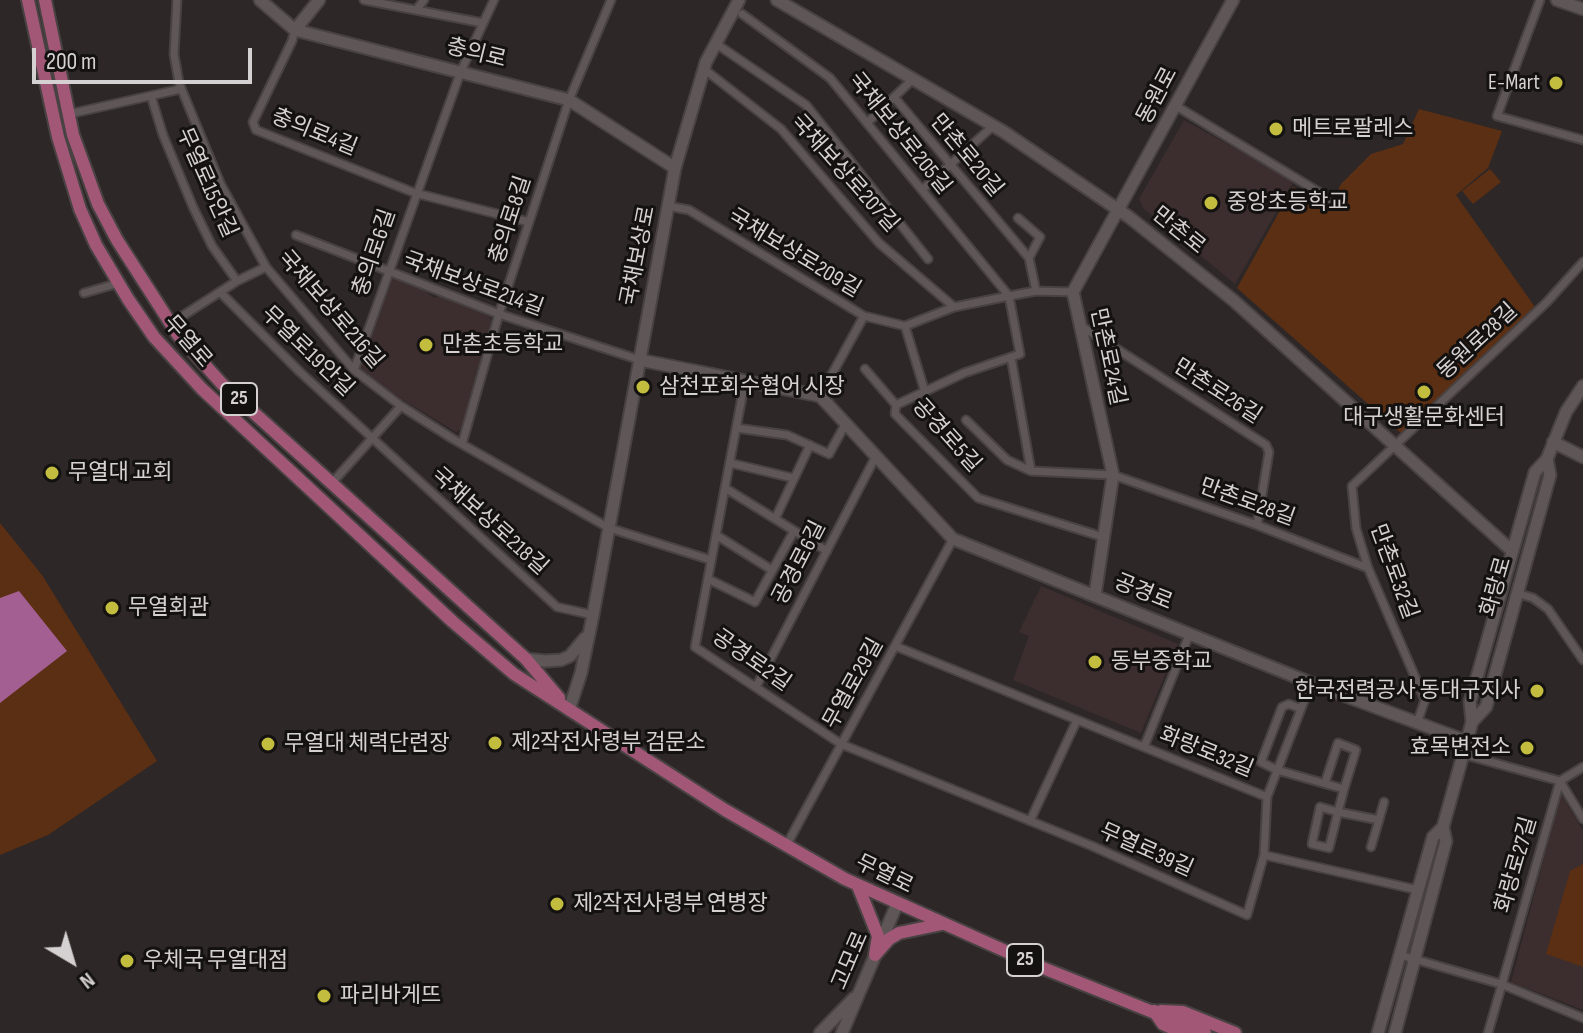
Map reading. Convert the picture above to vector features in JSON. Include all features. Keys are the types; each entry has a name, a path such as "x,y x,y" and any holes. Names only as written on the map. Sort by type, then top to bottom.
{"main road":[{"name":"무열로","path":"45,0 73,135 98,204 170,324 222,384 526,659 569,710"},
{"name":"충의로","path":"260,0 295,30 569,100 675,168"},
{"path":"295,30 319,0"},
{"name":"국채보상로","path":"569,710 581,673 593,615 675,168 704,69 739,0"},
{"name":"만촌로","path":"777,0 993,126 1119,211 1233,300 1511,550"},
{"name":"동원로","path":"1119,211 1233,0"},
{"path":"1557,0 1583,9"},
{"name":"무열로","path":"29,3 58,137 80,209 96,245 154,337 202,389 463,630 514,674 569,710 786,846 858,886 1205,1033"},
{"path":"29,3 45,35 50,23"},
{"name":"만촌로24길","path":"1095,595 1113,475 1073,292 1119,211"},
{"path":"119,283 140,276"},
{"path":"640,360 820,396"},
{"name":"화랑로","path":"1395,1033 1446,841 1443,827 1472,722 1470,702 1511,550 1535,472 1547,459 1566,412 1583,386"},
{"name":"공경로","path":"820,396 953,539 1311,683 1466,741"},
{"path":"1553,442 1583,457"},
{"name":"화랑로","path":"1472,722 1486,707 1550,475 1547,459"},
{"path":"526,659 555,661 565,658 588,635"},
{"name":"화랑로","path":"1378,1033 1433,837 1443,827"},
{"path":"858,886 878,936 875,955"},
{"name":"고모로","path":"842,1033 897,904"},
{"path":"875,955 899,933 942,924"},
{"path":"820,1033 860,992"},
{"path":"852,1033 860,992"},
{"path":"1154,1011 1163,1024 1182,1033"},
{"path":"1154,1011 1183,1012 1235,1033"}],"street":[{"name":"국채보상로216길","path":"177,0 174,54 181,89 221,185 266,267 354,370 401,406 609,528"},
{"path":"366,0 483,23"},
{"path":"416,10 424,0"},
{"name":"충의로6길","path":"354,370 461,71 494,0"},
{"name":"충의로8길","path":"462,444 499,314 569,100 611,0"},
{"path":"1540,0 1497,116 1583,140"},
{"name":"국채보상로205길","path":"742,14 830,78 1009,296"},
{"name":"충의로4길","path":"295,30 253,122 256,130 415,193"},
{"name":"국채보상로207길","path":"715,43 806,105 928,259"},
{"name":"국채보상로207길","path":"704,69 781,129 879,243 954,307"},
{"path":"867,123 914,78"},
{"path":"69,114 181,89"},
{"name":"무열로15안길","path":"151,96 163,135 193,207 212,246 237,281"},
{"name":"만촌로20길","path":"894,97 1029,258 1036,291"},
{"path":"1176,106 1337,203"},
{"path":"922,190 993,126"},
{"name":"충의로6길","path":"415,193 529,222"},
{"name":"국채보상로209길","path":"668,206 689,210 864,316 905,326"},
{"name":"만촌로20길","path":"1018,218 1040,237 1029,258"},
{"name":"국채보상로214길","path":"296,235 499,314 640,360"},
{"name":"동원로28길","path":"1395,445 1547,302 1583,262"},
{"path":"170,324 237,281 266,267"},
{"path":"84,293 119,283"},
{"path":"925,392 905,326 954,307 1036,291 1073,292"},
{"name":"무열로19안길","path":"220,292 371,438"},
{"path":"1009,296 1020,354 1011,357 1031,471"},
{"path":"820,396 864,316"},
{"name":"만촌로26길","path":"1079,324 1266,445 1269,452 1257,525"},
{"name":"공경로5길","path":"896,405 964,373 1011,357"},
{"name":"공경로5길","path":"865,369 896,405 895,414 978,498 1103,537"},
{"name":"공경로2길","path":"745,381 695,647 841,744"},
{"path":"331,484 401,406"},
{"path":"966,420 1007,460 1031,471 1113,475"},
{"path":"736,428 787,435 829,454 846,423"},
{"name":"국채보상로218길","path":"371,438 557,607 593,615"},
{"path":"775,519 810,445"},
{"name":"만촌로32길","path":"1395,445 1352,486 1356,528 1368,568 1425,700 1417,723"},
{"name":"공경로6길","path":"756,687 876,456"},
{"path":"730,463 793,478"},
{"name":"만촌로28길","path":"1113,475 1368,568"},
{"path":"725,488 827,551"},
{"path":"609,528 711,560"},
{"path":"708,579 755,602 794,531"},
{"path":"716,535 772,570"},
{"name":"무열로29길","path":"786,846 953,539"},
{"path":"1516,593 1533,598 1548,609 1583,660"},
{"path":"1144,747 1190,633"},
{"name":"화랑로32길","path":"895,646 1267,797 1264,855 1247,915"},
{"path":"1267,797 1311,683"},
{"path":"1301,709 1289,704 1282,707 1261,762 1277,770 1344,789"},
{"path":"1030,821 1077,720"},
{"path":"1325,783 1338,743 1356,750 1344,789 1338,812 1329,848 1312,844 1320,807 1338,812 1379,820"},
{"name":"무열로39길","path":"841,744 1247,915"},
{"path":"1462,754 1560,781 1583,819"},
{"path":"1560,781 1583,767"},
{"name":"화랑로27길","path":"1488,1033 1560,781"},
{"path":"1371,847 1384,802"},
{"path":"1264,855 1418,890"},
{"path":"1400,955 1501,984 1583,1018"}],"shaded area":[{"path":"1419,109 1502,131 1488,168 1456,195 1535,307 1403,435 1237,288 1293,187 1329,209 1341,184 1371,154 1403,144"},
{"name":"중앙초등학교","path":"1184,120 1294,181 1235,284 1143,208 1139,199"},
{"path":"1490,169 1501,182 1473,204 1462,191"},
{"name":"만촌초등학교","path":"394,278 424,290 434,298 439,296 489,316 493,322 461,429 456,432 388,391 359,368 388,281"},
{"path":"0,523 42,575 157,761 48,835 0,855"},
{"name":"동부중학교","path":"1041,586 1178,644 1141,733 1013,680 1029,636 1019,632"},
{"path":"19,591 67,651 0,703 0,598"},
{"path":"1561,794 1583,831 1583,1010 1511,982"},
{"path":"1583,864 1583,967 1546,954 1570,871"}],"place":[{"name":"E-Mart","path":"1556,83"},
{"name":"메트로팔레스","path":"1276,129"},
{"name":"중앙초등학교","path":"1211,203"},
{"name":"만촌초등학교","path":"426,345"},
{"name":"삼천포회수협어 시장","path":"643,387"},
{"name":"대구생활문화센터","path":"1424,392"},
{"name":"무열대 교회","path":"52,473"},
{"name":"무열회관","path":"112,608"},
{"name":"동부중학교","path":"1095,662"},
{"name":"한국전력공사 동대구지사","path":"1537,691"},
{"name":"제2작전사령부 검문소","path":"495,743"},
{"name":"무열대 체력단련장","path":"268,744"},
{"name":"효목변전소","path":"1527,748"},
{"name":"제2작전사령부 연병장","path":"557,904"},
{"name":"우체국 무열대점","path":"127,961"},
{"name":"파리바게뜨","path":"324,996"}]}
